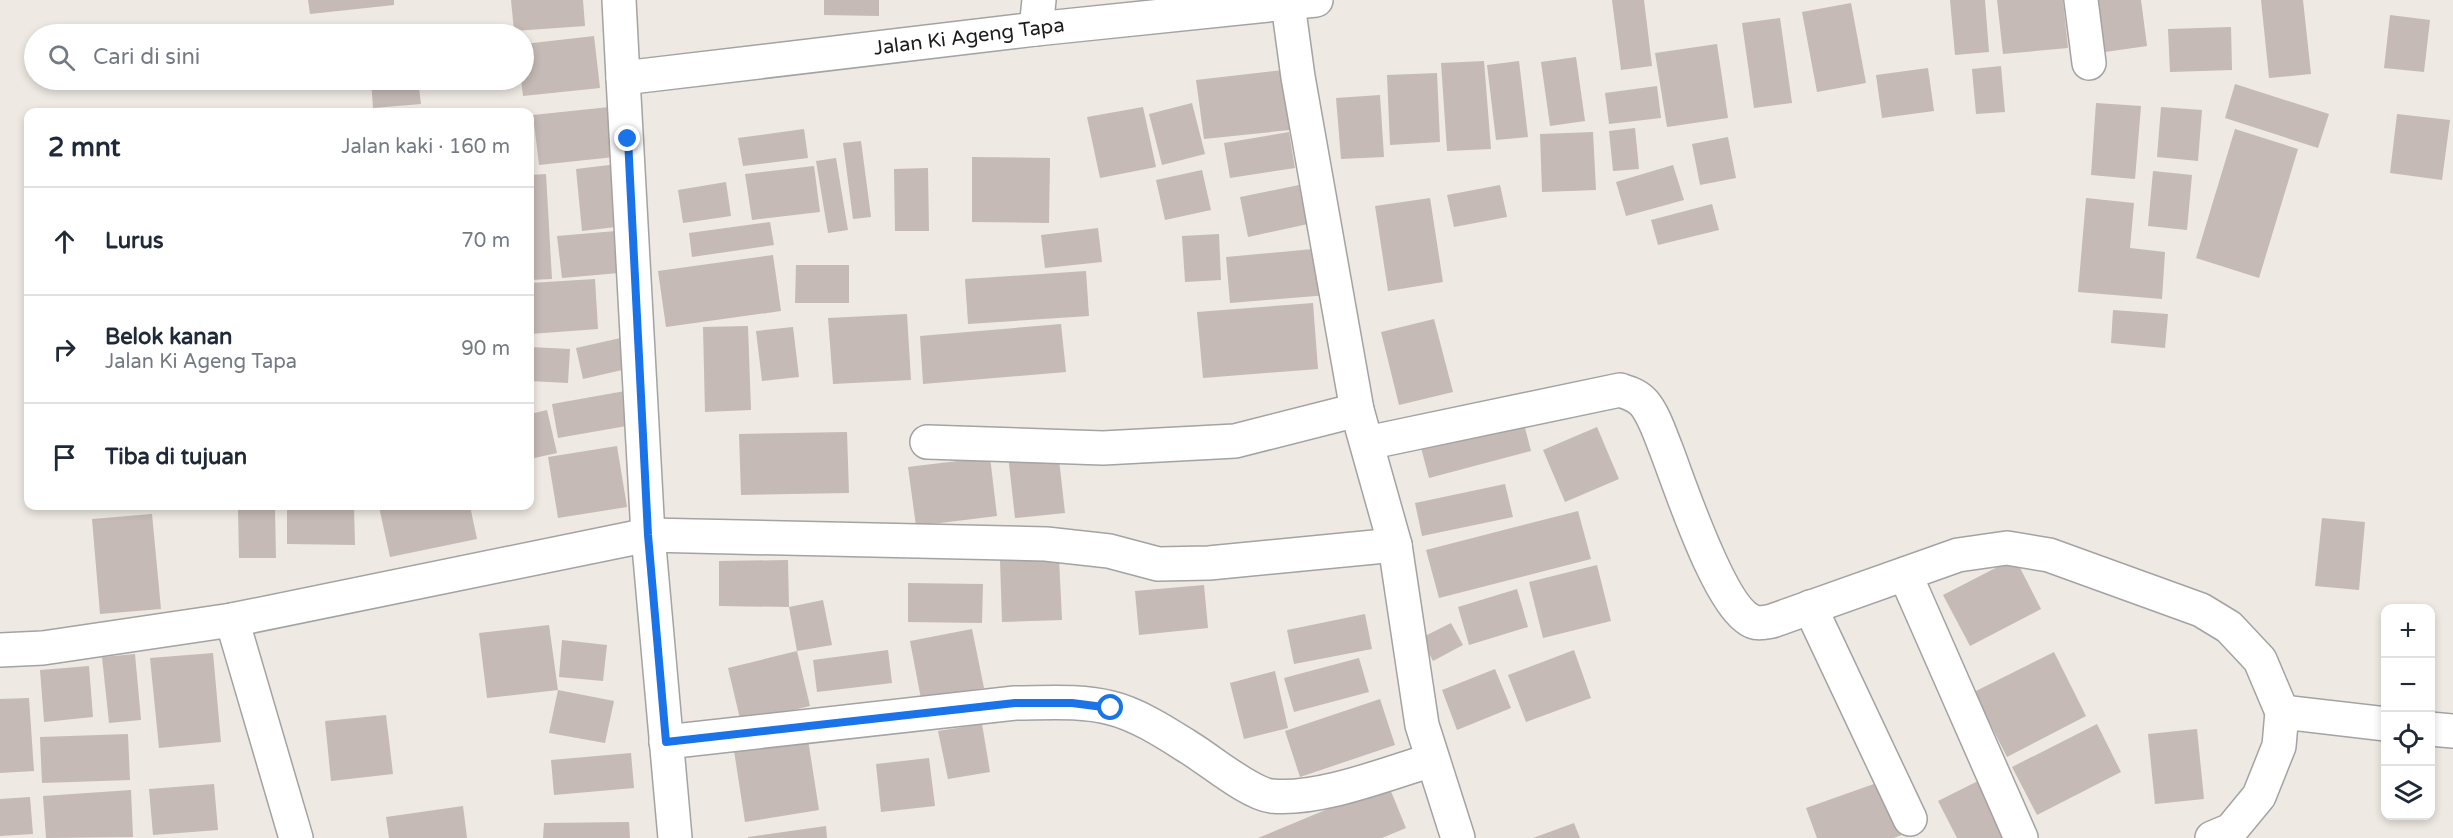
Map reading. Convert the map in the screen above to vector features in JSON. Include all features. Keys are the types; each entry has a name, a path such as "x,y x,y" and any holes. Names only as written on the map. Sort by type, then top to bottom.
{"street":[{"path":"619,0 648,535 675,838"},
{"path":"2081,0 2089,63"},
{"path":"1302,7 1298,77 1357,410 1395,545 1422,725 1458,838"},
{"name":"Jalan Ki Ageng Tapa","path":"626,108 1037,14 1302,7"},
{"path":"1367,443 1620,390 1632,393 1645,404 1658,430 1715,572 1730,600 1743,616 1756,623 1772,621 1958,555 2007,548 2049,555 2201,610 2229,627 2260,660 2282,712 2280,746 2259,796 2231,830 2212,838"},
{"path":"927,442 1103,448 1235,441 1357,410"},
{"path":"0,650 43,648 228,620 648,535 1046,544 1109,551 1158,564 1209,563 1395,545"},
{"path":"1905,574 2021,838"},
{"path":"1810,607 1910,819"},
{"path":"228,620 296,838"},
{"path":"666,742 1015,703 1072,703 1111,708 1143,721 1185,744 1239,781 1269,796 1301,795 1349,786 1432,760"},
{"path":"2282,712 2381,724"},
{"path":"2435,729 2453,731"}],"building":[{"path":"308,0 394,0 394,5 310,14"},
{"path":"511,0 583,0 585,26 534,30 534,24 513,24"},
{"path":"824,0 879,0 879,16 824,15"},
{"path":"1612,0 1644,0 1652,66 1621,70"},
{"path":"1950,0 1985,0 1989,52 1955,55"},
{"path":"1997,0 2063,0 2068,48 2003,54"},
{"path":"2098,0 2141,0 2147,46 2105,52"},
{"path":"2261,0 2303,0 2311,74 2269,78"},
{"path":"1851,3 1866,83 1817,92 1802,12"},
{"path":"2390,15 2430,20 2424,72 2384,68"},
{"path":"1780,18 1792,103 1754,108 1742,23"},
{"path":"2231,27 2232,70 2170,72 2168,29"},
{"path":"594,36 600,88 523,96 522,90 534,90 534,43"},
{"path":"1717,44 1728,118 1667,127 1655,53"},
{"path":"1576,57 1585,121 1550,126 1541,62"},
{"path":"1484,61 1491,149 1447,151 1441,63"},
{"path":"1519,61 1528,137 1496,140 1487,65"},
{"path":"2001,66 2005,112 1976,114 1972,69"},
{"path":"1928,68 1934,111 1882,118 1876,75"},
{"path":"1283,70 1290,130 1204,139 1196,80"},
{"path":"1437,73 1440,142 1390,145 1387,75"},
{"path":"2235,84 2329,114 2318,148 2225,118"},
{"path":"1657,86 1661,118 1609,124 1605,93"},
{"path":"372,90 419,90 421,104 373,108"},
{"path":"1380,95 1384,157 1341,159 1336,98"},
{"path":"1192,103 1205,154 1162,165 1149,114"},
{"path":"2096,103 2141,106 2135,179 2091,175"},
{"path":"609,107 614,157 539,165 534,115"},
{"path":"1143,107 1156,167 1100,178 1087,117"},
{"path":"2161,107 2202,110 2198,161 2157,157"},
{"path":"2397,114 2450,120 2442,180 2390,173"},
{"path":"1635,128 1639,169 1613,171 1609,131"},
{"path":"804,129 808,158 743,166 738,138"},
{"path":"2235,129 2298,149 2259,278 2196,258"},
{"path":"1289,132 1295,168 1230,178 1224,143"},
{"path":"1593,132 1596,190 1542,192 1540,134"},
{"path":"1728,137 1736,178 1700,185 1692,144"},
{"path":"861,141 871,217 853,219 843,143"},
{"path":"972,157 1050,158 1049,223 972,222"},
{"path":"836,158 848,230 828,233 816,161"},
{"path":"618,164 624,226 582,231 576,169"},
{"path":"1673,165 1684,200 1626,216 1616,182"},
{"path":"814,166 820,212 752,220 745,174"},
{"path":"928,168 929,231 895,231 894,169"},
{"path":"1202,170 1211,210 1165,220 1156,180"},
{"path":"2153,171 2192,175 2187,230 2148,226"},
{"path":"546,174 552,279 534,280 534,175"},
{"path":"726,182 731,216 683,223 678,190"},
{"path":"1299,185 1308,224 1248,237 1240,197"},
{"path":"1500,185 1507,217 1454,227 1447,195"},
{"path":"1430,198 1443,282 1388,291 1375,206"},
{"path":"2086,198 2134,203 2130,248 2165,252 2162,299 2078,292"},
{"path":"1712,204 1719,230 1658,245 1651,220"},
{"path":"770,222 774,245 692,257 689,233"},
{"path":"1098,228 1102,262 1045,268 1041,235"},
{"path":"616,231 619,273 562,278 557,236"},
{"path":"1219,234 1221,280 1185,282 1182,236"},
{"path":"1324,248 1328,295 1230,303 1226,257"},
{"path":"773,255 781,311 666,327 658,271"},
{"path":"796,265 849,265 849,303 795,303"},
{"path":"1086,271 1089,316 968,324 965,279"},
{"path":"595,279 598,329 534,334 534,283"},
{"path":"1313,303 1318,369 1203,378 1197,312"},
{"path":"2113,310 2168,314 2165,348 2111,343"},
{"path":"907,314 911,380 833,384 828,318"},
{"path":"1434,319 1453,392 1399,405 1381,332"},
{"path":"1061,324 1066,372 923,384 920,336"},
{"path":"748,326 751,410 705,412 703,327"},
{"path":"793,327 799,377 762,381 756,331"},
{"path":"625,337 631,368 583,379 576,348"},
{"path":"534,347 570,349 568,383 534,381"},
{"path":"625,391 632,425 558,438 552,404"},
{"path":"547,410 557,453 534,458 534,413"},
{"path":"1521,412 1531,451 1429,478 1419,440"},
{"path":"1597,427 1619,479 1565,502 1543,450"},
{"path":"847,432 849,493 741,495 739,434"},
{"path":"617,446 627,507 558,518 548,457"},
{"path":"1058,450 1065,513 1015,518 1008,455"},
{"path":"990,457 997,516 916,526 908,467"},
{"path":"1505,484 1513,517 1422,536 1415,503"},
{"path":"238,510 275,510 276,558 239,558"},
{"path":"287,510 354,510 355,545 287,544"},
{"path":"380,510 471,510 477,539 390,557"},
{"path":"1578,511 1591,559 1439,598 1426,550"},
{"path":"152,514 161,609 100,614 92,519"},
{"path":"2322,518 2365,522 2359,590 2315,586"},
{"path":"1059,558 1062,620 1002,622 1000,560"},
{"path":"2015,558 2041,609 1970,646 1943,595"},
{"path":"788,560 789,607 719,606 719,561"},
{"path":"1597,565 1611,621 1543,638 1529,582"},
{"path":"908,583 983,584 982,623 908,622"},
{"path":"1204,585 1208,628 1139,635 1135,591"},
{"path":"1517,589 1528,627 1469,645 1458,607"},
{"path":"823,600 832,645 797,651 789,607"},
{"path":"1365,614 1372,649 1294,664 1287,630"},
{"path":"1451,623 1463,645 1433,661 1421,638"},
{"path":"549,625 558,690 487,698 479,633"},
{"path":"972,629 984,688 921,699 910,641"},
{"path":"562,640 607,645 603,681 559,677"},
{"path":"888,650 892,683 817,692 813,660"},
{"path":"1574,650 1591,698 1526,722 1508,675"},
{"path":"797,651 810,706 741,723 728,668"},
{"path":"2054,652 2086,716 2007,757 1974,692"},
{"path":"213,653 221,742 159,748 150,658"},
{"path":"135,654 141,720 109,723 102,657"},
{"path":"1359,658 1369,692 1294,712 1284,678"},
{"path":"89,666 93,717 44,722 40,670"},
{"path":"1495,669 1511,708 1457,730 1442,690"},
{"path":"1275,671 1288,728 1244,739 1230,683"},
{"path":"558,690 614,701 605,743 549,733"},
{"path":"29,698 34,771 0,773 0,699"},
{"path":"1380,699 1395,745 1300,777 1285,731"},
{"path":"386,715 393,774 331,781 325,721"},
{"path":"982,724 990,772 948,779 938,731"},
{"path":"2097,724 2121,772 2037,815 2012,767"},
{"path":"2197,729 2204,799 2155,804 2148,734"},
{"path":"807,733 819,810 745,822 733,744"},
{"path":"128,734 130,780 42,783 40,737"},
{"path":"631,753 634,788 554,795 551,760"},
{"path":"929,758 935,806 881,812 876,764"},
{"path":"1984,778 2015,838 1957,838 1938,801"},
{"path":"1888,779 1907,833 1894,838 1817,838 1806,808"},
{"path":"214,784 218,830 153,835 149,789"},
{"path":"1388,784 1406,828 1382,838 1258,838"},
{"path":"131,790 133,837 46,838 43,796"},
{"path":"30,797 33,834 0,836 0,799"},
{"path":"463,806 467,838 389,838 386,817"},
{"path":"629,822 630,838 543,838 544,823"},
{"path":"1574,823 1580,838 1533,838"},
{"path":"826,826 827,838 748,838 748,837"}],"route":[{"path":"628,139 648,535 666,742 1015,703 1072,703 1111,708"}]}
